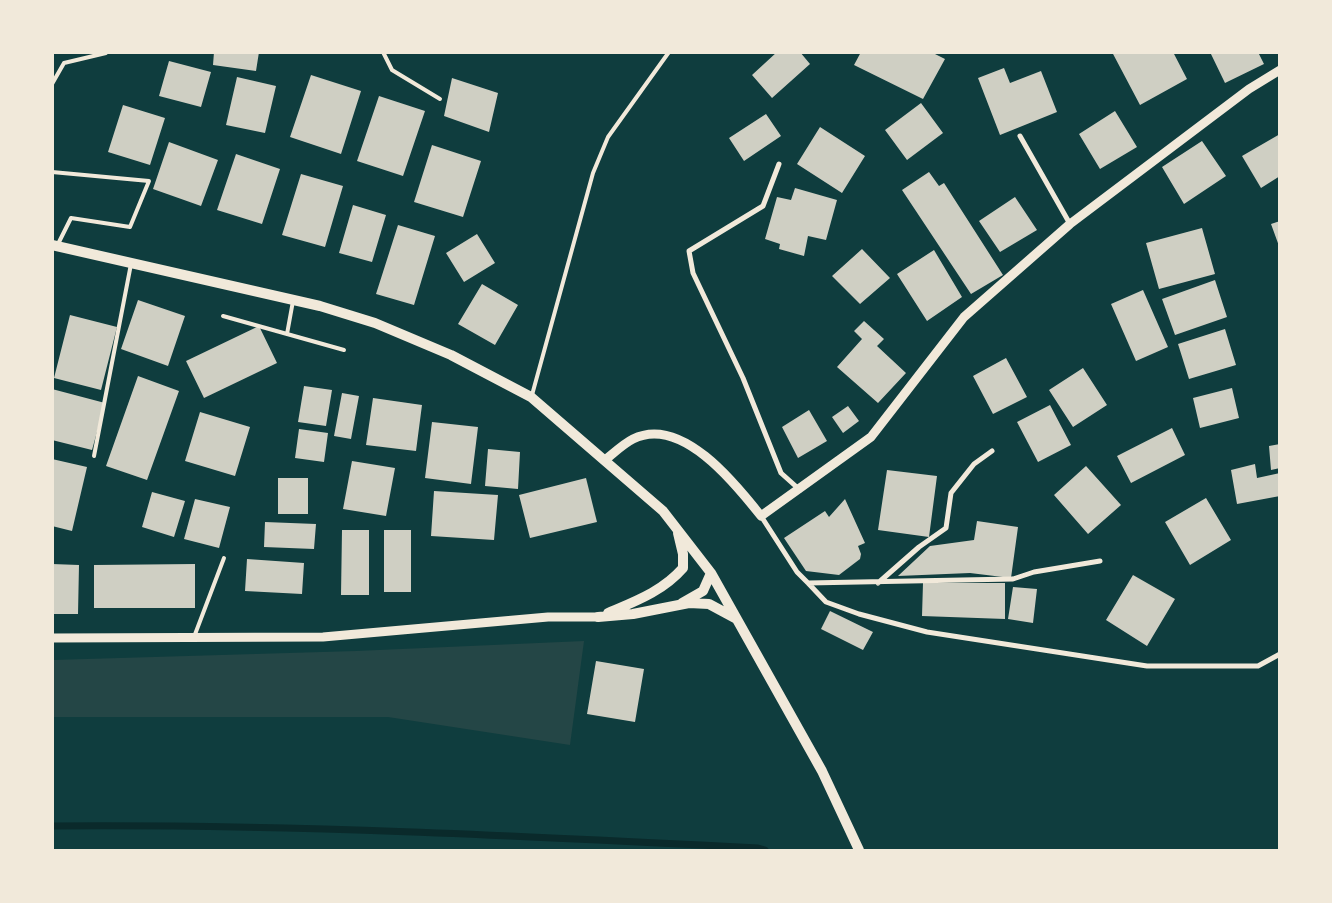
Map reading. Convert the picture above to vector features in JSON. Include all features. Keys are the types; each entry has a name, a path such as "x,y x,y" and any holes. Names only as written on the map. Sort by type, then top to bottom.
{"main road":[{"path":"55,245 293,300 400,332 475,366 531,398 663,511 711,573 822,771 859,850"},
{"path":"598,617 654,593 676,576 683,568 683,554 677,530"},
{"path":"677,606 703,591 711,573"},
{"path":"598,617 634,614 677,606 710,604 737,619"}],"street":[{"path":"762,516 871,438 964,317 1070,224 1249,89 1280,70"},
{"path":"1020,136 1070,224"},
{"path":"779,164 763,206 689,251 693,273 744,378 781,473 800,490"},
{"path":"605,460 633,439 651,434 671,435 698,451 730,478 762,516 797,572 826,602 859,614 928,632 1147,666 1258,666 1280,654"},
{"path":"878,583 919,547 946,528 951,493 974,464 992,450"},
{"path":"808,583 1013,579 1034,572 1100,561"},
{"path":"52,638 323,637 548,618 598,617"}],"lane":[{"path":"383,52 392,70 440,99"},
{"path":"531,398 593,173 608,137 669,52"},
{"path":"52,84 64,63 106,53"},
{"path":"52,172 149,180 130,227 71,218 55,245"},
{"path":"94,456 132,263"},
{"path":"287,334 293,300"},
{"path":"223,316 344,350"},
{"path":"194,637 224,558"}],"shaded area":[{"path":"584,641 570,745 388,717 53,717 53,660 356,651"}],"building":[{"path":"214,52 259,52 256,71 213,65"},
{"path":"777,52 800,52 810,64 772,98 752,75"},
{"path":"861,52 931,52 945,59 923,99 854,65"},
{"path":"1112,52 1173,52 1187,79 1140,105"},
{"path":"1210,52 1258,52 1264,64 1225,83"},
{"path":"169,61 211,72 201,107 159,96"},
{"path":"1004,68 1010,83 1041,71 1057,112 1000,135 978,78"},
{"path":"311,75 361,91 341,154 290,137"},
{"path":"237,77 276,86 265,133 226,125"},
{"path":"452,78 498,93 489,132 444,116"},
{"path":"379,96 425,111 403,176 357,161"},
{"path":"921,103 943,133 907,160 885,130"},
{"path":"123,105 165,118 150,165 108,152"},
{"path":"1115,111 1137,147 1100,169 1079,134"},
{"path":"766,114 781,136 744,161 729,138"},
{"path":"820,127 865,156 842,193 797,164"},
{"path":"1280,134 1280,176 1261,188 1242,156"},
{"path":"1202,141 1226,176 1184,204 1162,167"},
{"path":"169,142 218,160 201,206 153,189"},
{"path":"432,145 481,161 463,217 414,202"},
{"path":"236,154 280,169 262,224 217,210"},
{"path":"929,172 939,186 944,183 1003,275 971,294 902,190"},
{"path":"301,174 343,186 325,247 282,235"},
{"path":"795,188 837,200 826,240 808,236 804,256 779,249 780,244 765,239 777,197 791,200"},
{"path":"1015,197 1037,230 1000,252 979,221"},
{"path":"353,205 386,215 372,262 339,253"},
{"path":"1280,221 1280,246 1279,246 1271,224"},
{"path":"398,225 435,236 414,305 376,294"},
{"path":"1202,228 1215,274 1159,289 1146,243"},
{"path":"477,234 495,263 464,282 446,253"},
{"path":"862,249 890,278 860,304 832,276"},
{"path":"934,250 962,297 927,321 897,274"},
{"path":"1215,280 1227,317 1175,335 1162,299"},
{"path":"482,284 518,305 495,345 458,324"},
{"path":"1143,290 1168,347 1136,361 1111,304"},
{"path":"138,300 185,316 168,366 121,349"},
{"path":"70,315 117,327 101,390 54,378"},
{"path":"864,321 884,339 877,346 906,373 878,403 837,367 862,339 854,331"},
{"path":"259,326 277,363 204,398 186,361"},
{"path":"1225,329 1236,365 1189,379 1178,344"},
{"path":"1006,358 1027,397 993,414 973,376"},
{"path":"1083,368 1107,405 1073,427 1049,390"},
{"path":"138,376 179,391 147,480 106,466"},
{"path":"304,386 332,390 326,426 298,422"},
{"path":"1232,388 1239,418 1200,428 1193,398"},
{"path":"52,389 105,403 92,450 52,440"},
{"path":"342,393 359,396 351,439 334,436"},
{"path":"373,398 422,405 416,451 366,445"},
{"path":"1050,405 1071,445 1038,462 1017,422"},
{"path":"848,406 859,421 843,433 832,417"},
{"path":"809,410 827,441 798,458 782,427"},
{"path":"200,412 250,427 235,476 185,461"},
{"path":"432,422 478,427 471,484 425,478"},
{"path":"1172,428 1185,455 1131,483 1117,456"},
{"path":"299,429 328,433 324,462 295,458"},
{"path":"1280,444 1280,468 1271,470 1269,446"},
{"path":"488,449 520,452 518,489 485,486"},
{"path":"52,459 87,467 72,531 52,526"},
{"path":"352,461 395,468 386,516 343,509"},
{"path":"1255,464 1257,478 1280,473 1280,496 1237,504 1231,470"},
{"path":"1086,466 1121,505 1088,534 1054,495"},
{"path":"887,470 937,476 929,537 878,530"},
{"path":"278,478 308,478 308,514 278,514"},
{"path":"586,478 597,522 530,538 519,495"},
{"path":"434,491 498,495 494,540 431,536"},
{"path":"152,492 185,501 174,537 142,527"},
{"path":"1206,498 1231,540 1190,565 1165,522"},
{"path":"195,499 230,507 219,548 184,539"},
{"path":"845,499 865,543 858,546 861,554 860,559 839,575 806,571 784,538 825,511 829,517"},
{"path":"977,521 1018,527 1011,578 970,573 898,576 930,546 974,540"},
{"path":"265,522 316,524 314,549 264,547"},
{"path":"342,530 369,530 369,595 341,595"},
{"path":"384,530 411,530 411,592 384,592"},
{"path":"247,559 304,563 302,594 245,591"},
{"path":"52,564 79,565 78,614 52,614"},
{"path":"195,564 195,608 94,608 94,565"},
{"path":"1133,575 1175,599 1147,646 1106,620"},
{"path":"923,583 1005,583 1005,619 922,616"},
{"path":"1013,587 1037,589 1033,623 1008,619"},
{"path":"830,611 873,632 863,650 821,629"},
{"path":"596,661 644,669 635,722 587,714"}],"waterway":[{"path":"52,826 317,829 494,835 758,848 765,850"}]}
